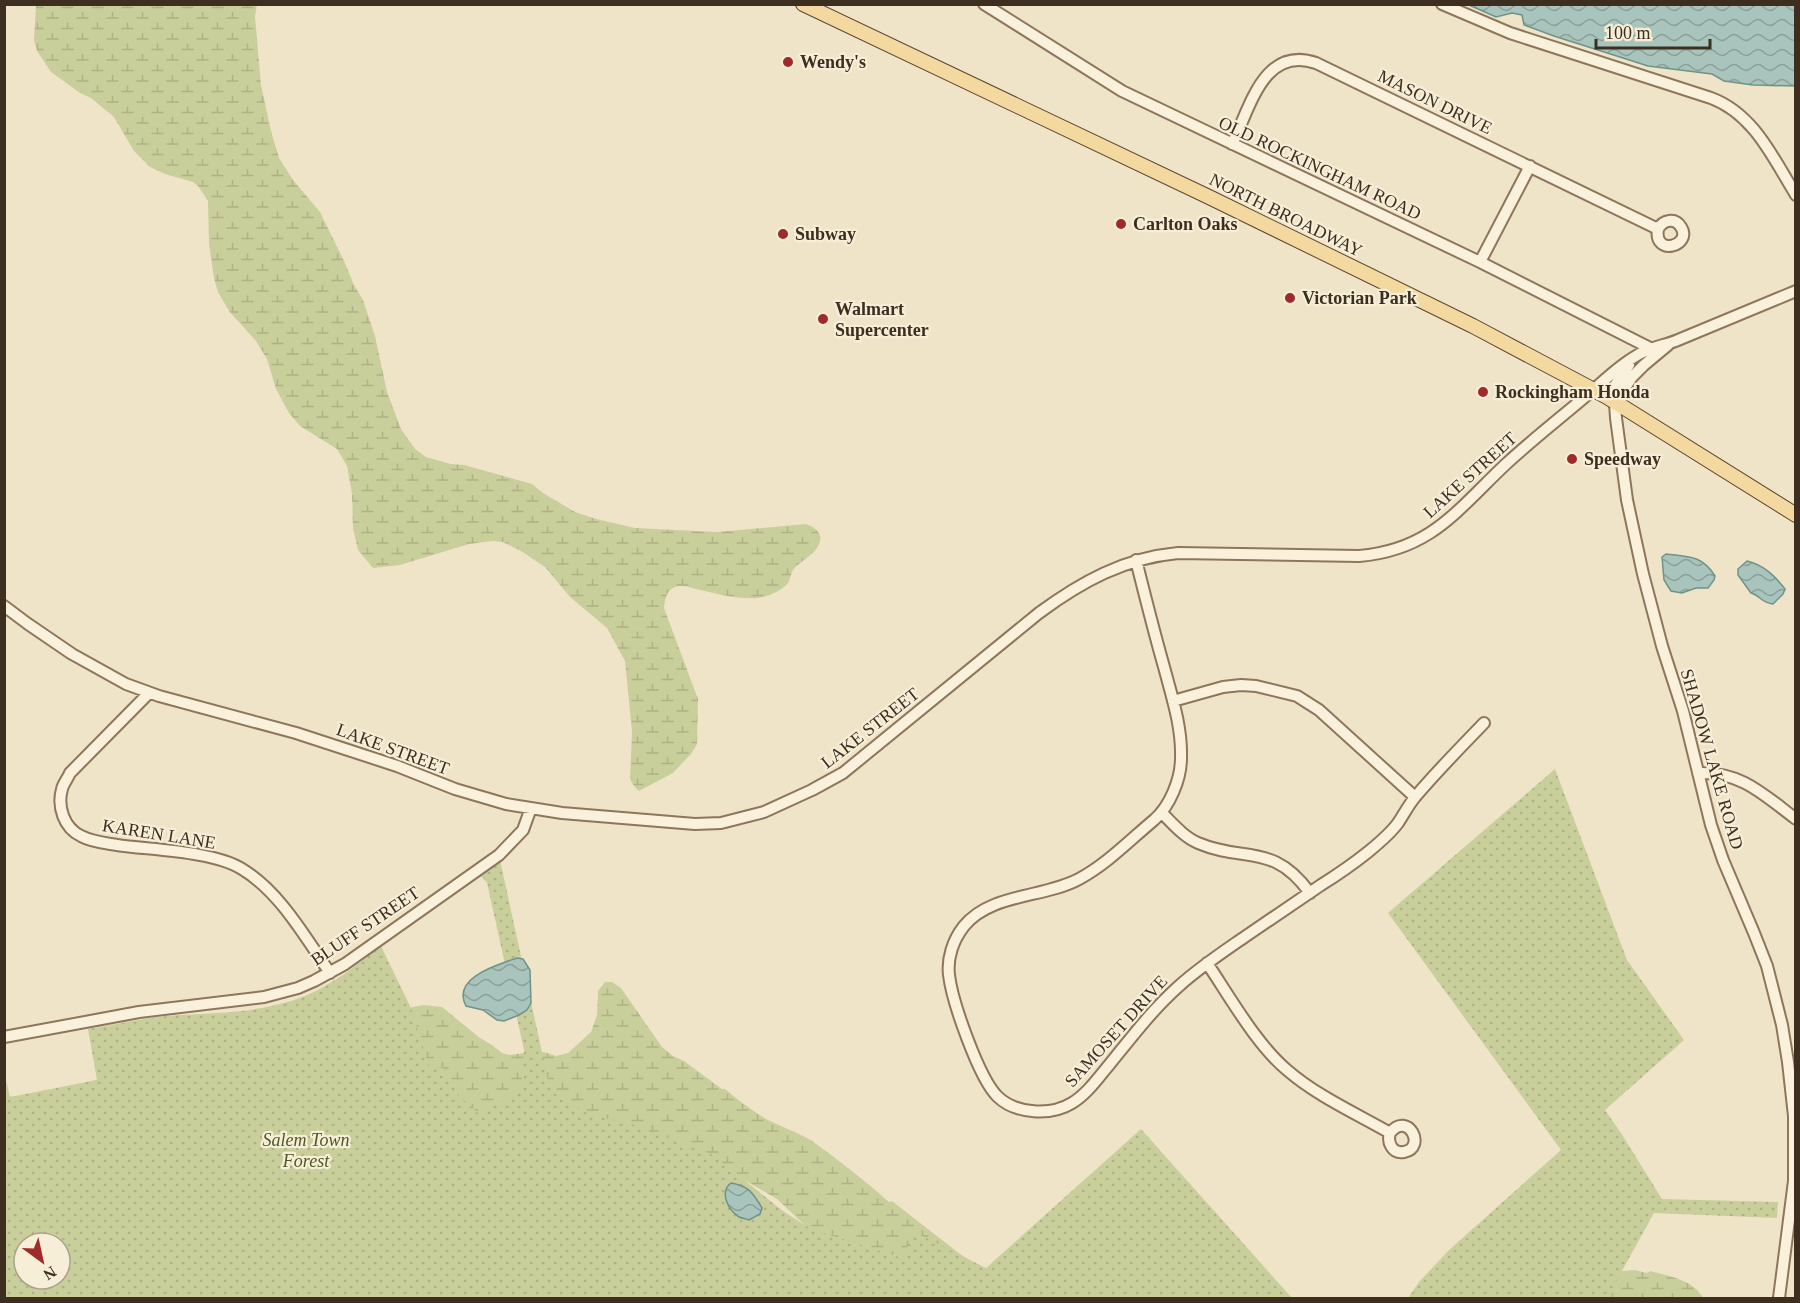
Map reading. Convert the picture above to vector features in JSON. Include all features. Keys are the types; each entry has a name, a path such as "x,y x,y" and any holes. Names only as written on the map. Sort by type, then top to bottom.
{"main road":[{"name":"NORTH BROADWAY","path":"803,4 1241,212 1473,326 1594,390 1796,515"}],"street":[{"name":"OLD ROCKINGHAM ROAD","path":"984,4 1109,84 1480,262 1650,348"},
{"path":"1443,4 1510,33 1728,105 1741,115 1756,132 1796,195"},
{"name":"MASON DRIVE","path":"1232,144 1259,87 1270,72 1283,62 1300,59 1316,63 1658,229"},
{"path":"1480,262 1530,166"},
{"path":"1611,400 1637,372 1671,343 1796,291"},
{"name":"LAKE STREET","path":"4,606 87,664 126,684 149,693 296,733 397,766 481,797 562,813 695,824 721,823 764,812 843,773 1045,608 1093,577 1136,560 1164,554 1359,556 1382,553 1406,546 1447,522 1524,448 1609,375 1636,355 1650,348 1671,343"},
{"path":"1611,400 1636,355"},
{"name":"SHADOW LAKE ROAD","path":"1611,400 1642,574 1683,711 1711,825 1767,966 1782,1024 1794,1116 1795,1181 1779,1299"},
{"name":"SAMOSET DRIVE","path":"1136,560 1173,701 1181,743 1178,778 1162,813 1078,880 985,909 964,926 955,940 950,957 949,975 955,1001 979,1068 998,1097 1013,1106 1029,1111 1047,1111 1072,1103 1086,1092 1164,1001 1207,963 1349,867 1383,839 1396,826 1415,796 1484,723"},
{"path":"1173,701 1223,687 1241,685 1256,686 1297,696 1319,710 1415,796"},
{"name":"KAREN LANE","path":"149,693 70,773 62,789 60,807 66,823 79,836 96,842 183,853 226,861 242,869 269,891 281,905 330,973"},
{"path":"1698,773 1725,774 1744,782 1796,819"},
{"name":"BLUFF STREET","path":"4,1037 139,1012 264,997 298,988 345,964 499,855 523,830 531,808"},
{"path":"1162,813 1185,835 1200,844 1263,857 1284,866 1310,893"},
{"path":"1207,963 1257,1036 1286,1070 1313,1090 1390,1133"}],"green space":[{"path":"36,5 257,5 255,16 261,85 279,158 293,180 320,212 363,300 375,336 387,392 401,429 415,449 426,457 532,484 575,512 635,528 717,532 806,524 818,531 820,540 817,548 793,570 787,585 775,593 765,597 742,598 682,586 673,588 667,594 664,608 698,699 697,744 673,773 639,791 634,786 630,779 632,731 625,661 607,628 570,597 545,567 503,542 493,541 469,544 400,565 373,568 358,550 353,528 352,494 347,466 337,449 300,426 289,413 276,389 267,359 256,341 229,311 218,292 209,244 208,201 193,182 150,167 134,151 114,117 91,98 80,93 51,72 37,51 34,40"},
{"path":"1555,769 1627,960 1684,1040 1605,1110 1662,1199 1778,1202 1777,1218 1654,1213 1607,1298 1408,1298 1419,1282 1449,1250 1561,1150 1388,913"},
{"name":"Salem Town Forest","path":"500,860 550,1089 590,1115 635,1125 713,1155 783,1211 811,1229 902,1258 914,1232 986,1268 1141,1129 1292,1298 5,1298 4,1071 10,1097 97,1080 88,1029 167,1016 242,1011 290,1001 305,996 335,980 381,946 410,1006 429,1066 443,1068 458,1095 479,1114 521,1091 524,1050 487,883 482,877 474,878"},
{"path":"605,982 612,982 621,988 662,1047 673,1056 684,1061 766,1119 812,1141 960,1254 1002,1281 1038,1298 811,1231 777,1199 746,1181 652,1150 311,1259 4,1095 19,1098 423,1005 442,1007 502,1053 509,1055 544,1052 556,1056 568,1053 591,1032 597,1015 598,991"},
{"path":"1634,1270 1647,1273 1650,1271 1673,1277 1694,1287 1703,1298 1432,1298 1587,1274"}],"water":[{"path":"1469,5 1795,5 1795,86 1753,85 1724,81 1712,74 1648,66 1524,25 1522,15 1512,13 1496,17"},
{"path":"1666,554 1700,561 1710,569 1715,576 1714,580 1708,588 1696,588 1682,593 1671,591 1664,580 1662,557"},
{"path":"1747,561 1769,572 1785,589 1773,604 1751,593 1738,575 1738,569"},
{"path":"517,958 523,959 530,970 531,1003 527,1010 504,1021 497,1020 483,1010 466,1006 463,996 470,980 488,969"},
{"path":"731,1183 746,1188 753,1194 762,1208 760,1214 749,1220 735,1214 728,1206 725,1196 727,1187"}],"place":[{"name":"Wendy's","path":"788,62"},
{"name":"Carlton Oaks","path":"1121,224"},
{"name":"Subway","path":"783,234"},
{"name":"Victorian Park","path":"1290,298"},
{"name":"Walmart Supercenter","path":"823,319"},
{"name":"Rockingham Honda","path":"1483,392"},
{"name":"Speedway","path":"1572,459"}]}
